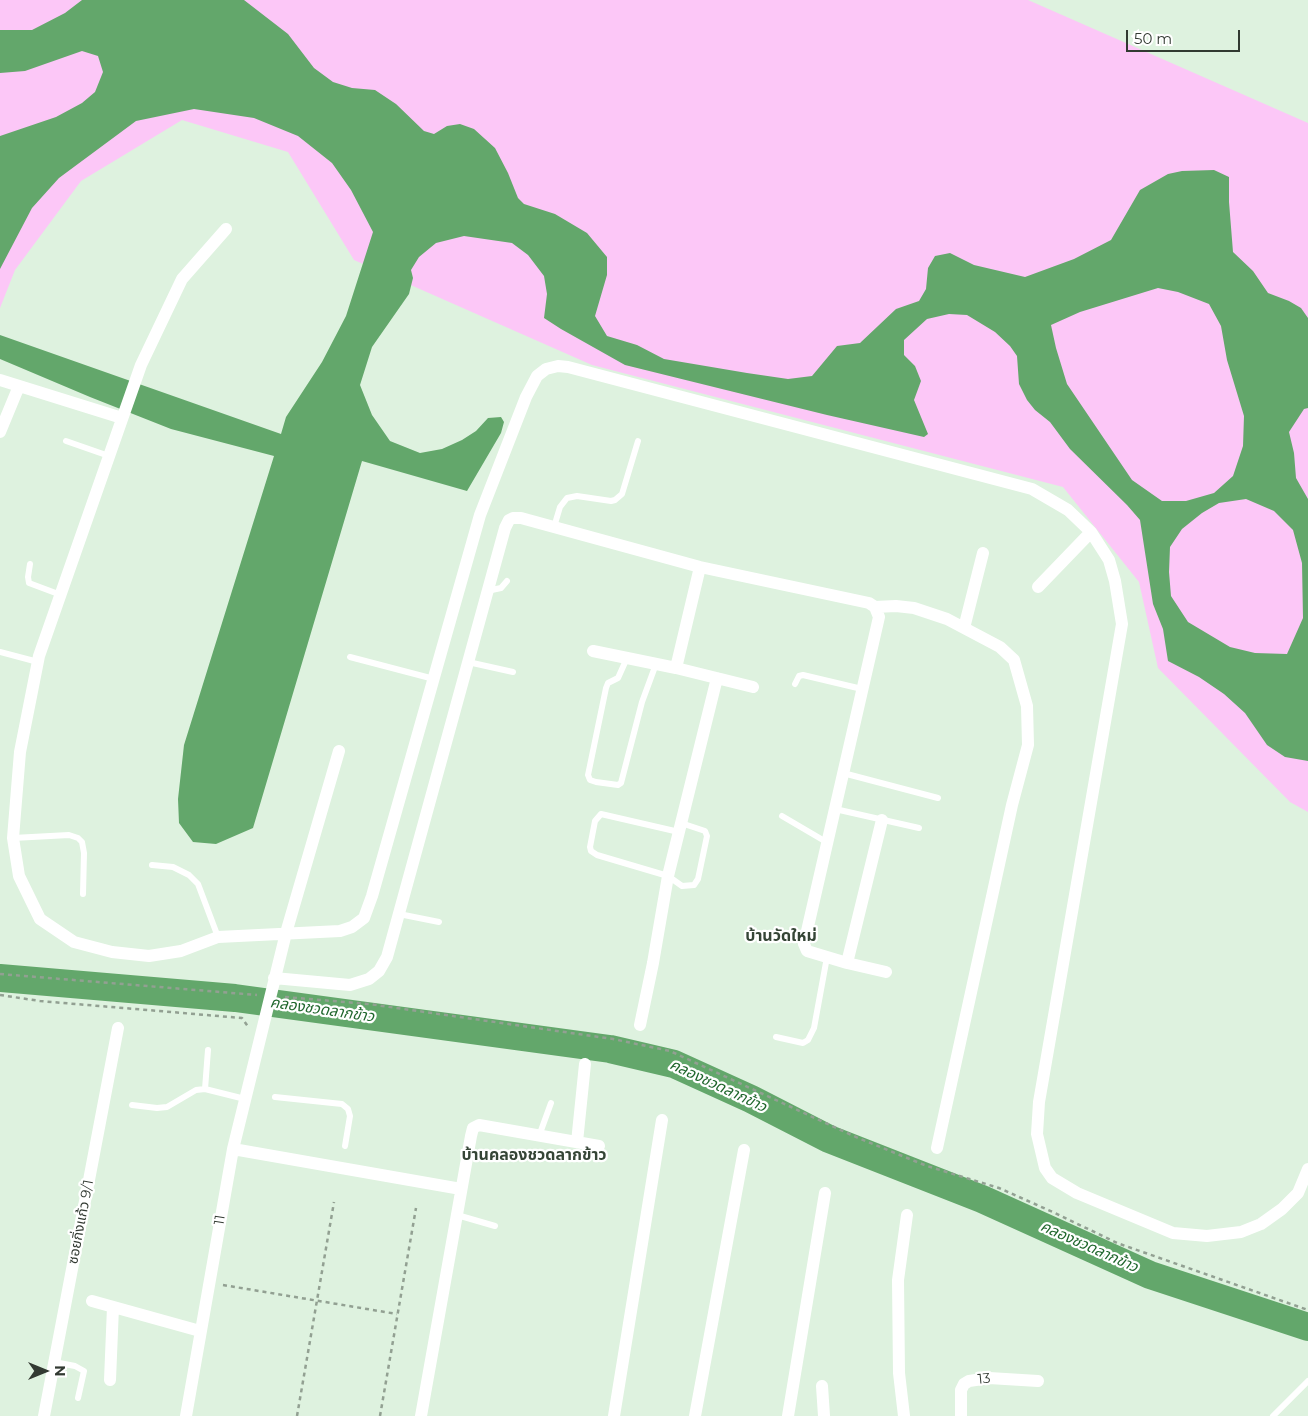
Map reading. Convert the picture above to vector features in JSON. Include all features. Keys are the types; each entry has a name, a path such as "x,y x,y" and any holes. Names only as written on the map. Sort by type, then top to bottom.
{"street":[{"path":"226,229 182,279 141,365 38,662 20,752 13,838 19,876 40,919 74,942 112,952 149,956 182,951 218,937 340,931 352,927 364,918 372,896 483,506 526,397 537,376 546,369 558,366 568,367 1032,489 1068,510 1091,532 1109,560 1115,581 1122,624 1039,1102 1036,1134 1045,1168 1052,1178 1077,1193 1173,1233 1207,1236 1241,1232 1261,1224 1282,1209 1298,1193 1308,1169"},
{"path":"0,380 123,415"},
{"path":"0,432 19,386"},
{"path":"274,978 350,985 369,979 379,971 387,956 505,528 509,520 513,518 521,518 700,567 869,603 875,607 879,617 804,944 807,951 886,972"},
{"path":"1038,586 1091,532"},
{"path":"964,628 983,553"},
{"path":"676,668 700,567"},
{"path":"875,607 896,606 914,608 947,619 1000,647 1014,660 1027,706 1028,745 1012,806 937,1148"},
{"path":"593,651 676,668 753,687"},
{"path":"640,1025 668,876 717,678"},
{"name":"11","path":"186,1416 232,1149 259,1044 269,995 339,751"},
{"path":"847,963 882,820"},
{"name":"ซอยกิ่งแก้ว 9/1","path":"44,1416 118,1028"},
{"path":"577,1142 586,1064"},
{"path":"616,1415 662,1120"},
{"path":"421,1416 473,1128 479,1125 599,1146"},
{"path":"232,1149 462,1189"},
{"path":"696,1416 744,1150"},
{"path":"788,1416 826,1193"},
{"path":"904,1416 899,1374 898,1280 907,1215"},
{"path":"92,1301 200,1331"},
{"path":"110,1380 113,1307"},
{"name":"13","path":"961,1416 961,1390 964,1384 969,1381 989,1378 1038,1381"},
{"path":"822,1386 824,1416"}],"lane":[{"path":"66,441 109,456"},
{"path":"554,528 560,507 567,498 577,496 611,501 622,494 638,441"},
{"path":"30,564 28,583 61,595"},
{"path":"487,591 501,588 507,581"},
{"path":"0,652 38,662"},
{"path":"350,657 434,679"},
{"path":"627,658 618,678 608,683 606,688 588,776 590,780 596,782 618,785 621,783 642,702 656,664"},
{"path":"468,662 513,672"},
{"path":"795,684 798,676 803,675 862,689"},
{"path":"843,774 938,798"},
{"path":"835,809 919,828"},
{"path":"601,814 680,827 706,831 708,836 698,879 694,885 682,886 668,876 597,855 591,851 590,847 595,821 601,814"},
{"path":"782,816 828,843"},
{"path":"13,838 69,836 78,838 82,842 84,853 83,894"},
{"path":"152,866 173,867 189,875 198,884 218,937"},
{"path":"399,914 439,922"},
{"path":"776,1038 803,1043 808,1040 814,1028 827,957"},
{"path":"205,1089 208,1050"},
{"path":"132,1105 157,1108 167,1107 196,1090 205,1089 245,1099"},
{"path":"275,1097 342,1104 348,1108 350,1116 345,1146"},
{"path":"539,1136 551,1103"},
{"path":"457,1215 495,1226"},
{"path":"54,1362 75,1366 84,1371 78,1398"},
{"path":"1273,1416 1308,1381"}],"path":[{"path":"0,974 269,995 398,1008 613,1039 670,1052 858,1138 927,1166 998,1188 1117,1243 1308,1310"},
{"path":"0,995 40,1001 242,1018 259,1044"},
{"path":"297,1416 334,1202"},
{"path":"380,1416 416,1208"},
{"path":"209,1282 398,1314"}],"shaded area":[{"path":"0,0 1028,0 1308,123 1308,812 1290,802 1158,668 1139,582 1063,487 592,365 354,260 288,152 182,120 81,181 15,270 0,308"},
{"path":"82,0 244,0 288,34 314,68 333,82 352,88 375,90 396,104 424,131 434,134 447,126 460,124 474,129 495,148 518,198 524,204 555,214 587,233 607,257 607,275 595,316 607,336 637,345 664,359 788,379 812,376 837,346 860,343 896,309 919,301 926,289 928,268 935,256 950,253 974,265 1025,277 1074,259 1111,240 1140,190 1168,174 1182,171 1214,170 1229,177 1233,252 1253,271 1268,293 1301,308 1308,318 1308,408 1304,409 1289,432 1294,453 1296,478 1308,499 1308,761 1285,757 1267,745 1245,713 1224,694 1199,677 1168,661 1163,629 1153,604 1140,520 1070,449 1050,422 1035,410 1027,400 1019,384 1017,356 1010,346 995,332 967,315 949,314 927,319 904,340 904,355 915,366 921,381 914,400 928,434 924,437 625,365 544,318 547,294 544,276 528,255 512,243 464,236 436,243 419,257 411,270 413,278 409,294 372,347 360,385 372,415 390,441 420,453 442,449 462,440 476,431 488,418 501,417 504,422 501,433 467,491 362,461 253,828 216,844 193,842 179,823 178,799 184,745 274,456 171,429 0,359 0,335 281,434 286,417 322,362 346,316 373,232 351,190 332,163 298,136 254,118 194,109 136,121 59,178 32,208 0,269 0,136 56,117 82,103 95,92 103,72 98,56 82,51 25,71 0,73 0,30 32,30 65,13","holes":["1158,288 1178,292 1209,304 1221,326 1227,360 1244,416 1243,446 1233,476 1214,493 1186,501 1162,501 1132,480 1067,384 1051,325 1080,312","1246,499 1274,511 1293,530 1302,563 1303,618 1287,654 1255,653 1230,647 1188,622 1171,596 1169,572 1170,547 1182,529 1202,513 1219,503"]}],"waterway":[{"name":"คลองชวดลากข้าว","path":"0,978 235,998 610,1049 674,1064 751,1099 829,1139 982,1199 1150,1275 1308,1327"}],"district":[{"name":"บ้านวัดใหม่","path":"781,936"},
{"name":"บ้านคลองชวดลากข้าว","path":"534,1155"}]}
